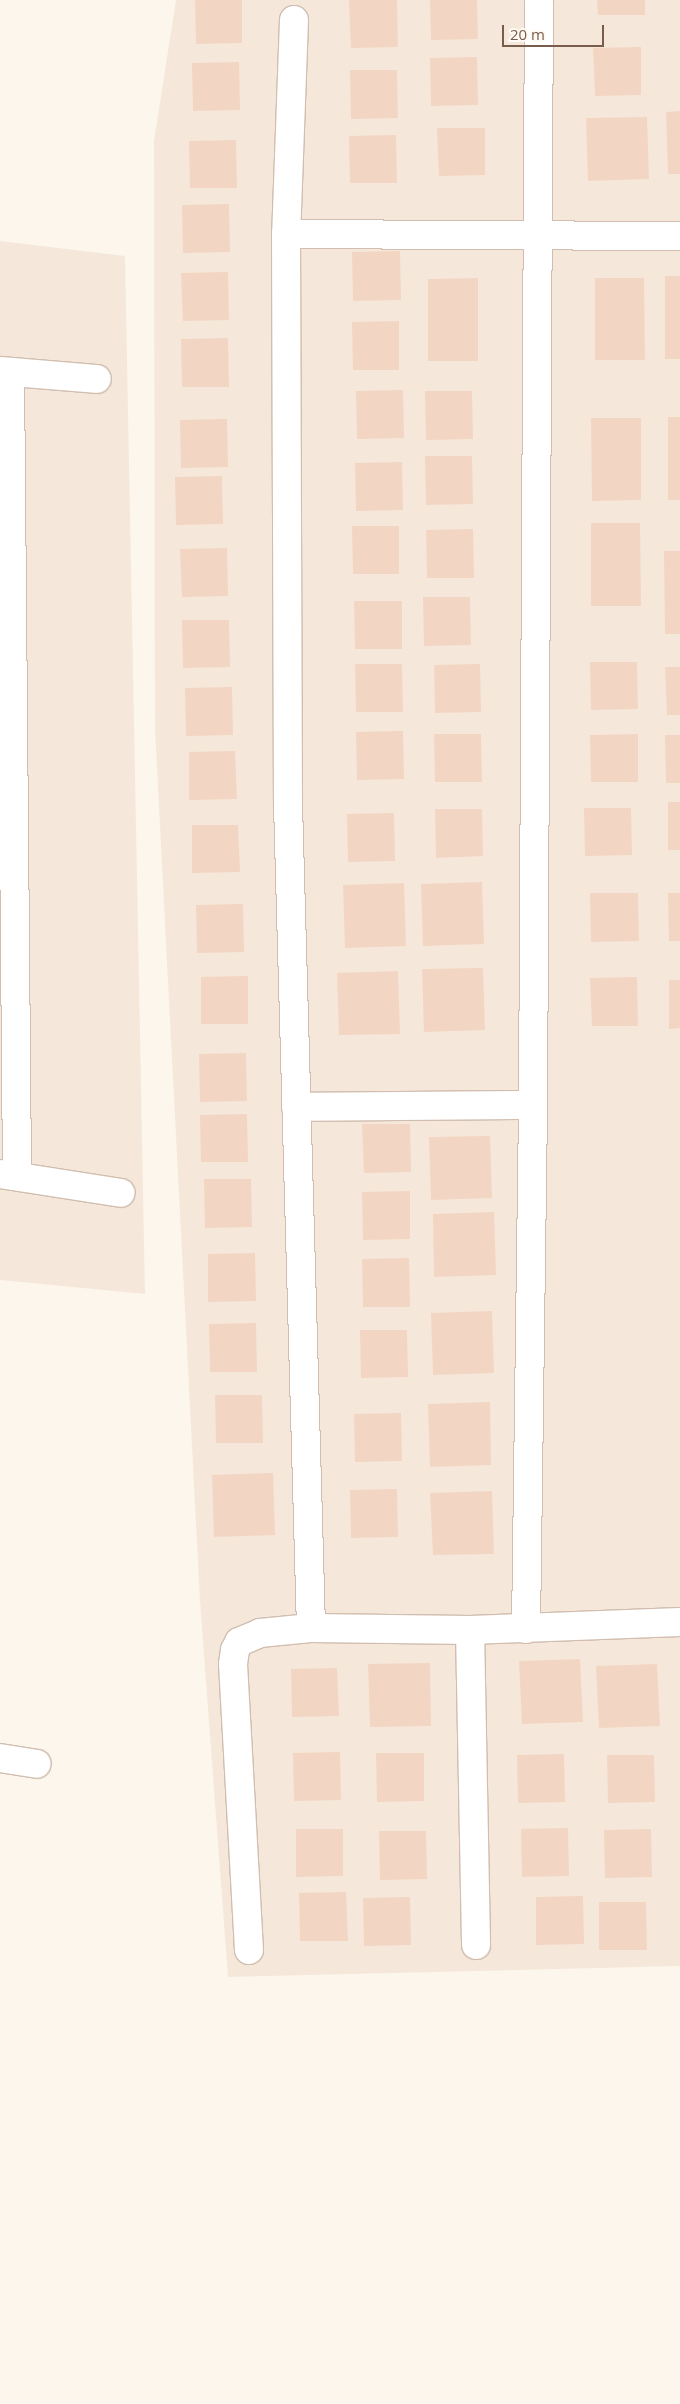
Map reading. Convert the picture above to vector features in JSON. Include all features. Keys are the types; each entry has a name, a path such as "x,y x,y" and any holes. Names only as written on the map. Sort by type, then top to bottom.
{"street":[{"path":"526,1629 533,1105 536,234 539,2"},
{"path":"294,20 286,234 288,804 311,1628"},
{"path":"286,234 680,236"},
{"path":"97,379 5,372 8,1176 121,1193"},
{"path":"296,1107 533,1105"},
{"path":"250,1950 233,1664 235,1650 239,1642 250,1636 311,1628 470,1630 680,1622"},
{"path":"470,1630 476,1945"},
{"path":"0,1758 37,1764"}],"shaded area":[{"path":"176,0 680,0 680,1966 228,1977 200,1601 155,729 154,141"},
{"path":"0,241 125,256 145,1294 0,1280"}],"building":[{"path":"195,0 242,0 242,43 196,44"},
{"path":"349,0 397,0 398,47 351,48"},
{"path":"430,0 477,0 478,39 431,40"},
{"path":"597,0 645,0 645,15 598,15"},
{"path":"641,47 641,95 595,96 593,48"},
{"path":"477,57 478,105 431,106 430,58"},
{"path":"239,62 240,110 193,111 192,63"},
{"path":"350,70 397,70 398,118 351,119"},
{"path":"680,111 680,174 668,174 666,112"},
{"path":"647,117 649,179 588,181 586,118"},
{"path":"437,128 485,128 485,175 439,176"},
{"path":"396,135 397,183 350,183 349,136"},
{"path":"236,140 237,188 190,188 189,141"},
{"path":"229,204 230,252 183,253 182,205"},
{"path":"400,251 401,300 353,301 352,252"},
{"path":"228,272 229,320 183,321 181,273"},
{"path":"665,276 680,276 680,359 665,359"},
{"path":"478,278 478,361 428,361 428,279"},
{"path":"595,278 644,278 645,360 595,360"},
{"path":"399,321 399,370 353,370 352,322"},
{"path":"228,338 229,387 182,387 181,339"},
{"path":"403,390 404,438 357,439 356,391"},
{"path":"425,391 472,391 473,439 426,440"},
{"path":"668,417 680,417 680,500 668,500"},
{"path":"591,418 641,418 641,500 592,501"},
{"path":"227,419 228,467 181,468 180,420"},
{"path":"425,456 472,456 473,504 426,505"},
{"path":"402,462 403,510 356,511 355,463"},
{"path":"222,476 223,524 176,525 175,477"},
{"path":"591,523 640,523 641,606 591,606"},
{"path":"352,526 399,526 399,574 353,574"},
{"path":"473,529 474,578 427,578 426,530"},
{"path":"227,548 228,596 182,597 180,549"},
{"path":"664,551 680,551 680,634 665,634"},
{"path":"423,597 470,597 471,645 424,646"},
{"path":"354,601 402,601 402,649 355,649"},
{"path":"182,620 229,620 230,667 183,668"},
{"path":"590,662 637,662 638,709 591,710"},
{"path":"355,664 402,664 403,712 356,712"},
{"path":"480,664 481,712 435,713 434,665"},
{"path":"665,667 680,667 680,715 667,715"},
{"path":"232,687 233,735 186,736 185,688"},
{"path":"403,731 404,779 357,780 356,732"},
{"path":"434,734 481,734 482,782 435,782"},
{"path":"638,734 638,782 591,782 590,735"},
{"path":"665,735 680,735 680,783 666,783"},
{"path":"235,751 237,799 189,800 189,752"},
{"path":"668,802 680,802 680,850 668,850"},
{"path":"584,808 631,808 632,855 585,856"},
{"path":"435,809 482,809 483,856 436,858"},
{"path":"394,813 395,861 348,862 347,814"},
{"path":"192,825 238,825 240,872 192,873"},
{"path":"482,882 484,944 423,946 421,884"},
{"path":"404,883 406,946 345,948 343,885"},
{"path":"590,893 638,893 639,941 591,942"},
{"path":"668,893 680,893 680,941 669,941"},
{"path":"243,904 244,952 197,953 196,905"},
{"path":"483,968 485,1030 424,1032 422,969"},
{"path":"398,971 400,1034 339,1035 337,973"},
{"path":"248,976 248,1024 201,1024 201,977"},
{"path":"637,977 638,1026 592,1026 590,978"},
{"path":"669,980 680,980 680,1028 669,1029"},
{"path":"246,1053 247,1101 200,1102 199,1054"},
{"path":"247,1114 248,1162 201,1162 200,1115"},
{"path":"362,1124 410,1124 411,1172 364,1173"},
{"path":"490,1136 492,1198 431,1200 429,1137"},
{"path":"204,1179 251,1179 252,1227 205,1228"},
{"path":"410,1191 410,1239 363,1240 362,1192"},
{"path":"494,1212 496,1275 434,1277 433,1214"},
{"path":"255,1253 256,1301 208,1302 208,1254"},
{"path":"409,1258 410,1307 363,1307 362,1259"},
{"path":"492,1311 494,1373 433,1375 431,1313"},
{"path":"256,1323 257,1372 210,1372 209,1324"},
{"path":"360,1330 407,1330 408,1377 361,1378"},
{"path":"215,1395 262,1395 263,1443 216,1443"},
{"path":"490,1402 491,1465 430,1467 428,1404"},
{"path":"401,1413 402,1461 355,1462 354,1414"},
{"path":"273,1473 275,1535 214,1537 212,1475"},
{"path":"397,1489 398,1537 351,1538 350,1490"},
{"path":"492,1491 494,1554 433,1555 430,1493"},
{"path":"580,1659 583,1722 522,1724 519,1661"},
{"path":"430,1663 431,1726 370,1727 368,1664"},
{"path":"657,1664 660,1726 599,1728 596,1666"},
{"path":"337,1668 339,1716 292,1717 291,1669"},
{"path":"340,1752 341,1800 294,1801 293,1753"},
{"path":"376,1753 424,1753 424,1801 377,1802"},
{"path":"564,1754 565,1802 518,1803 517,1755"},
{"path":"607,1755 654,1755 655,1802 608,1803"},
{"path":"568,1828 569,1876 522,1877 521,1829"},
{"path":"296,1829 343,1829 343,1876 296,1877"},
{"path":"651,1829 652,1877 605,1878 604,1830"},
{"path":"379,1831 426,1831 427,1879 380,1880"},
{"path":"346,1892 348,1941 300,1941 299,1893"},
{"path":"583,1896 584,1944 536,1945 536,1897"},
{"path":"410,1897 411,1945 364,1946 363,1898"},
{"path":"599,1902 646,1902 647,1950 599,1950"}]}
